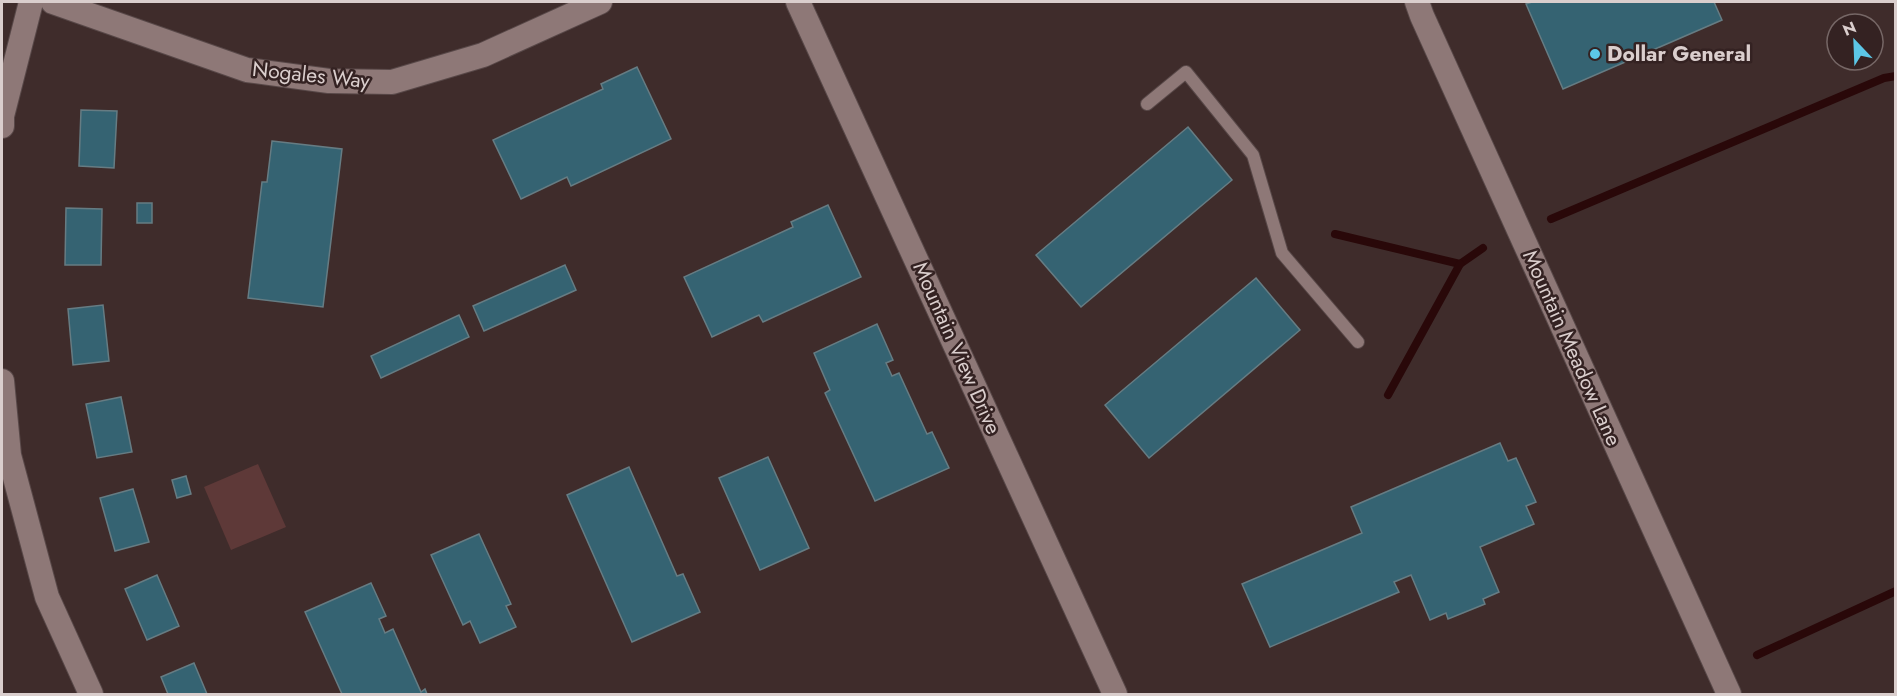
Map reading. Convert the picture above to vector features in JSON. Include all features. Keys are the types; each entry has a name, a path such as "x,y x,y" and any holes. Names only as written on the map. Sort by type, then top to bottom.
{"street":[{"path":"2,126 2,116 32,2"},
{"name":"Nogales Way","path":"53,2 247,70 329,81 392,82 483,55 600,2"},
{"name":"Mountain View Drive","path":"798,2 1115,694"},
{"name":"Mountain Meadow Lane","path":"1417,2 1729,694"},
{"path":"2,381 9,455 47,597 91,694"}],"lane":[{"path":"1147,104 1186,72 1253,154 1282,253 1358,342"}],"shaded area":[{"path":"258,464 286,527 231,550 204,487"}],"building":[{"name":"Dollar General","path":"1532,2 1714,2 1722,20 1563,89 1526,4"},
{"path":"637,67 671,139 571,186 567,177 521,199 493,140 603,89 601,84"},
{"path":"81,110 117,111 114,168 79,166"},
{"path":"1188,127 1232,180 1081,307 1036,255"},
{"path":"272,141 342,149 323,307 248,298 262,182 267,182"},
{"path":"137,203 152,203 152,223 137,223"},
{"path":"828,205 861,277 763,322 759,315 712,337 684,277 793,227 791,222"},
{"path":"66,208 102,209 101,265 65,265"},
{"path":"565,265 576,290 484,331 473,306"},
{"path":"1256,278 1300,330 1149,458 1105,405"},
{"path":"103,305 109,361 73,365 68,309"},
{"path":"459,315 469,337 381,378 371,356"},
{"path":"877,324 893,360 886,363 892,376 899,373 927,434 932,432 949,468 875,501 825,393 830,390 814,353"},
{"path":"121,397 132,452 97,458 86,404"},
{"path":"1500,443 1508,461 1516,458 1536,502 1526,506 1534,524 1480,547 1499,592 1483,599 1485,604 1448,619 1446,613 1430,620 1411,575 1394,582 1399,592 1270,647 1242,584 1362,533 1351,507"},
{"path":"768,457 809,548 760,570 719,478"},
{"path":"629,467 677,576 683,574 700,612 632,642 567,495"},
{"path":"186,476 191,494 177,498 172,480"},
{"path":"133,489 149,542 115,551 100,498"},
{"path":"479,534 511,604 506,606 516,627 480,643 470,621 463,625 431,555"},
{"path":"157,575 179,626 147,640 125,589"},
{"path":"371,583 386,616 379,619 385,633 393,629 421,692 425,689 427,694 342,694 305,612"},
{"path":"194,663 207,694 168,694 161,677"}],"waterway":[{"path":"1551,219 1884,78 1896,76"},
{"path":"1335,234 1460,264 1483,248"},
{"path":"1388,395 1460,264"},
{"path":"1757,655 1896,591"}],"place":[{"name":"Dollar General","path":"1595,54"}]}
